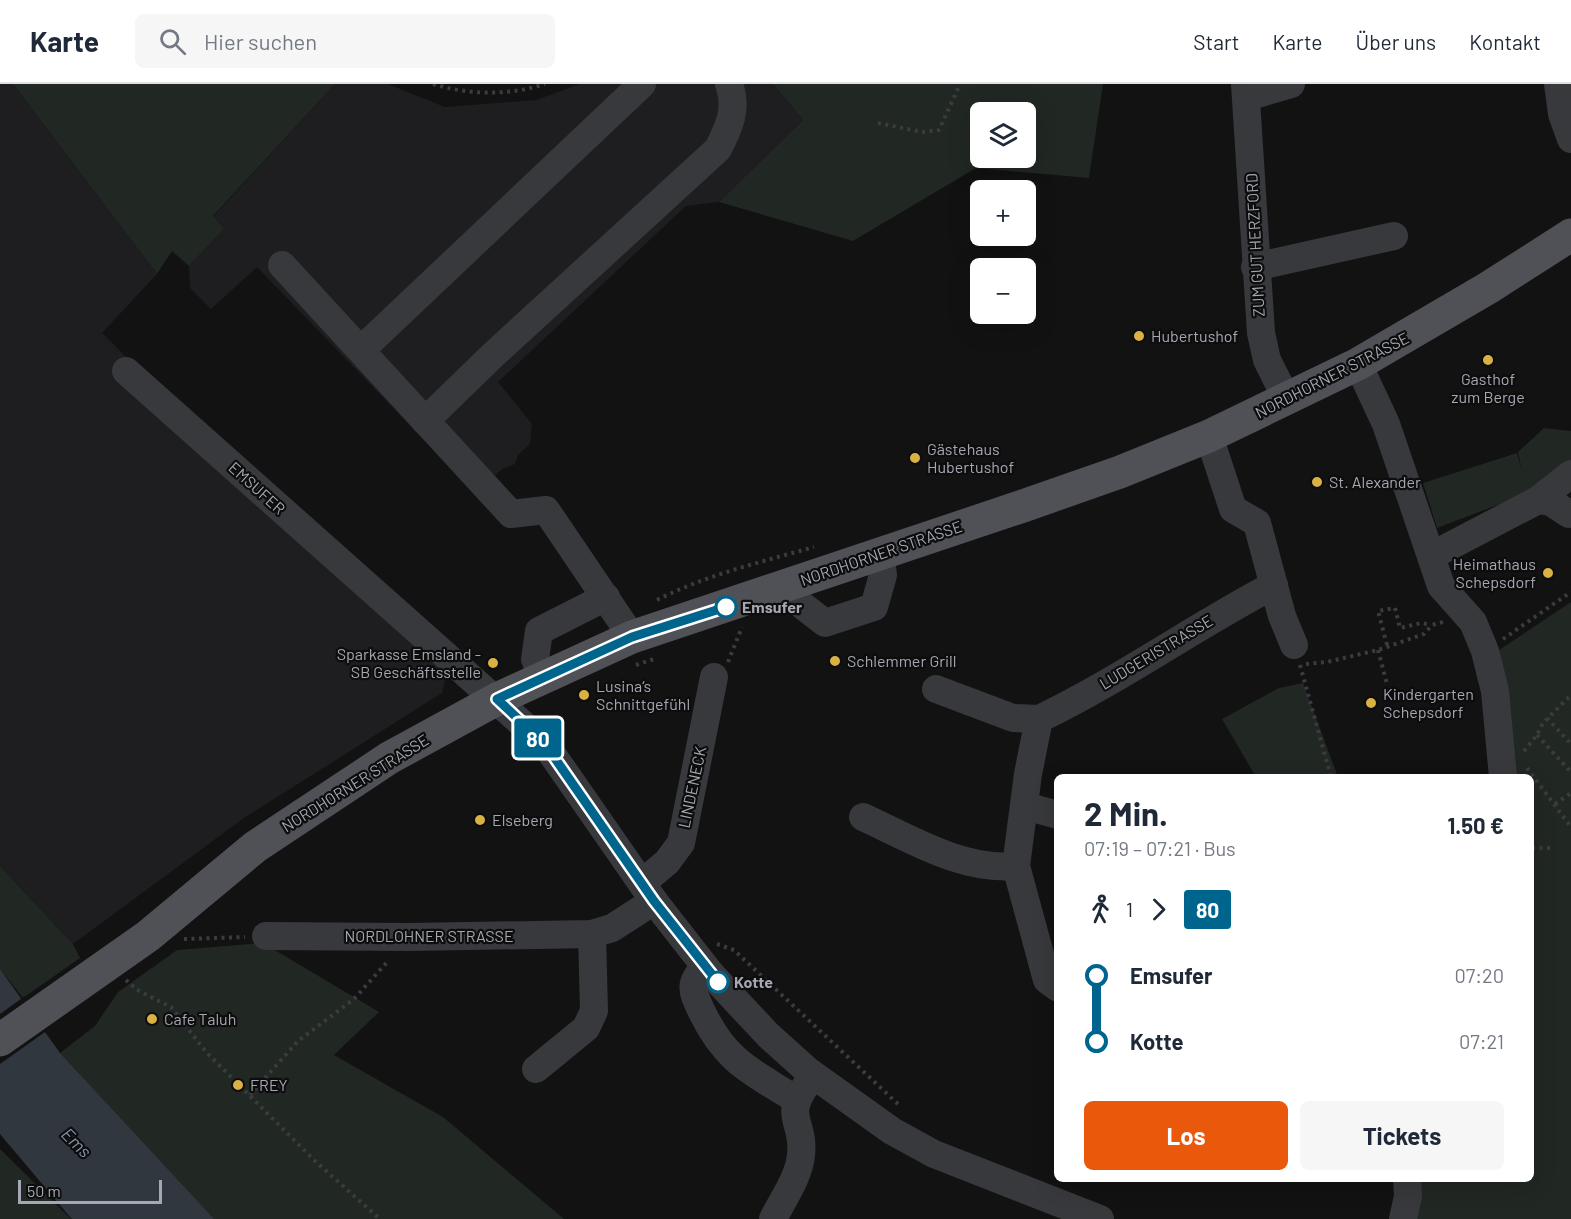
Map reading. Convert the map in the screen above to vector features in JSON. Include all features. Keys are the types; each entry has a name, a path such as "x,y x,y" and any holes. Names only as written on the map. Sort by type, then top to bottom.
{"main road":[{"name":"NORDHORNER STRASSE","path":"0,1040 107,976 148,936 255,847 389,758 497,699 632,637 1088,484 1209,436 1358,364 1479,294 1571,235"}],"street":[{"path":"361,350 642,84"},
{"path":"425,421 493,355 718,149 732,122 733,95 729,84"},
{"path":"1246,91 1291,84"},
{"path":"1558,84 1562,114 1571,139"},
{"name":"ZUM GUT HERZFORD","path":"1246,91 1255,267 1265,351 1287,400"},
{"path":"1255,267 1394,236"},
{"path":"282,265 511,514 546,510 632,637"},
{"path":"1358,364 1386,424 1441,586 1473,622 1485,651 1515,762"},
{"name":"EMSUFER","path":"126,371 497,699"},
{"path":"1209,436 1233,509 1257,523 1297,655"},
{"path":"1431,556 1538,500 1571,474"},
{"path":"1538,500 1551,502 1569,514"},
{"path":"766,593 825,623 874,607 883,575 880,552"},
{"name":"LUDGERISTRASSE","path":"1039,719 1117,677 1232,607 1274,585"},
{"path":"542,677 535,659 539,631 606,597"},
{"name":"LINDENECK","path":"648,892 681,843 714,677"},
{"path":"936,689 1013,718 1039,719 1016,866 1047,980 1054,985"},
{"path":"497,699 545,744 648,892 705,967 768,1035 813,1075 892,1131 933,1154 1100,1219"},
{"path":"1024,806 1054,814"},
{"path":"863,817 942,854 997,868 1016,866"},
{"name":"NORDLOHNER STRASSE","path":"266,936 410,938 592,934 612,928 648,892"},
{"path":"536,1069 586,1028 594,1011 592,934"},
{"path":"705,967 694,978 692,985 695,999 714,1038 737,1062 795,1099"},
{"path":"773,1219 796,1172 801,1154 795,1099 813,1075"},
{"path":"1403,1219 1408,1196 1407,1182"}],"path":[{"path":"433,84 461,93 526,90 545,84"},
{"path":"878,123 922,132 939,130 960,84"},
{"path":"1485,651 1571,592"},
{"path":"714,677 730,660 766,593"},
{"path":"1387,645 1378,611 1395,608 1400,628 1421,623 1432,625"},
{"path":"1297,655 1327,663 1378,650 1424,634"},
{"path":"1378,650 1387,684"},
{"path":"1297,655 1330,774"},
{"path":"1526,774 1515,762 1537,735 1547,718 1571,694"},
{"path":"1547,718 1571,744"},
{"path":"1537,735 1571,771"},
{"path":"1534,782 1571,827"},
{"path":"1554,804 1571,793"},
{"path":"1534,848 1551,848"},
{"path":"180,938 266,936"},
{"path":"250,1095 297,1041 354,999 410,938"},
{"path":"687,944 719,944 734,950 906,1111"},
{"path":"107,976 171,1007 206,1052 316,1161 380,1219"}],"shaded area":[{"path":"0,84 13,84 157,274 102,333 446,675 442,693 244,818 73,944 0,866"},
{"path":"13,84 335,84 213,216 224,229 189,266 172,251 157,274"},
{"path":"335,84 388,84 445,107 536,100 580,84 773,84 803,120 719,202 686,206 498,382 532,424 530,444 518,455 515,464 502,469 476,494 257,267 211,309 190,288 189,266 224,229 213,217"},
{"path":"773,84 1103,84 1089,178 976,168 853,241 719,202 803,120"},
{"path":"1544,428 1571,431 1571,477 1437,528 1423,483 1517,453 1522,471 1518,452"},
{"path":"1571,602 1571,1219 1398,1219 1399,1182 1534,1182 1534,774 1496,774 1490,656"},
{"path":"1303,683 1337,774 1254,774 1222,719 1279,688"},
{"path":"0,866 73,944 80,958 23,998 0,969"},
{"name":"FREY","path":"263,943 379,1012 334,1055 443,1117 564,1219 214,1219 208,1214 60,1053 95,1026 118,992 177,950"},
{"path":"0,1149 71,1219 0,1219"}],"water":[{"name":"Ems","path":"0,969 60,1053 214,1219 72,1219 70,1217 0,1134"}],"pier":[{"path":"25,996 48,1030 0,1064 0,1014"}],"bus line":[{"name":"80","path":"718,982 654,901 593,809 545,744 497,699 632,637 726,607"}],"place":[{"name":"Hubertushof","path":"1139,336"},
{"name":"Gasthof zum Berge","path":"1488,360"},
{"name":"Gästehaus Hubertushof","path":"915,458"},
{"name":"St. Alexander","path":"1317,482"},
{"name":"Heimathaus Schepsdorf","path":"1548,573"},
{"name":"Emsufer","path":"726,607"},
{"name":"Schlemmer Grill","path":"835,661"},
{"name":"Sparkasse Emsland - SB Geschäftsstelle","path":"493,663"},
{"name":"Lusina‘s Schnittgefühl","path":"584,695"},
{"name":"Kindergarten Schepsdorf","path":"1371,703"},
{"name":"Elseberg","path":"480,820"},
{"name":"Kotte","path":"718,982"},
{"name":"Cafe Taluh","path":"152,1019"},
{"name":"FREY","path":"238,1085"}]}
